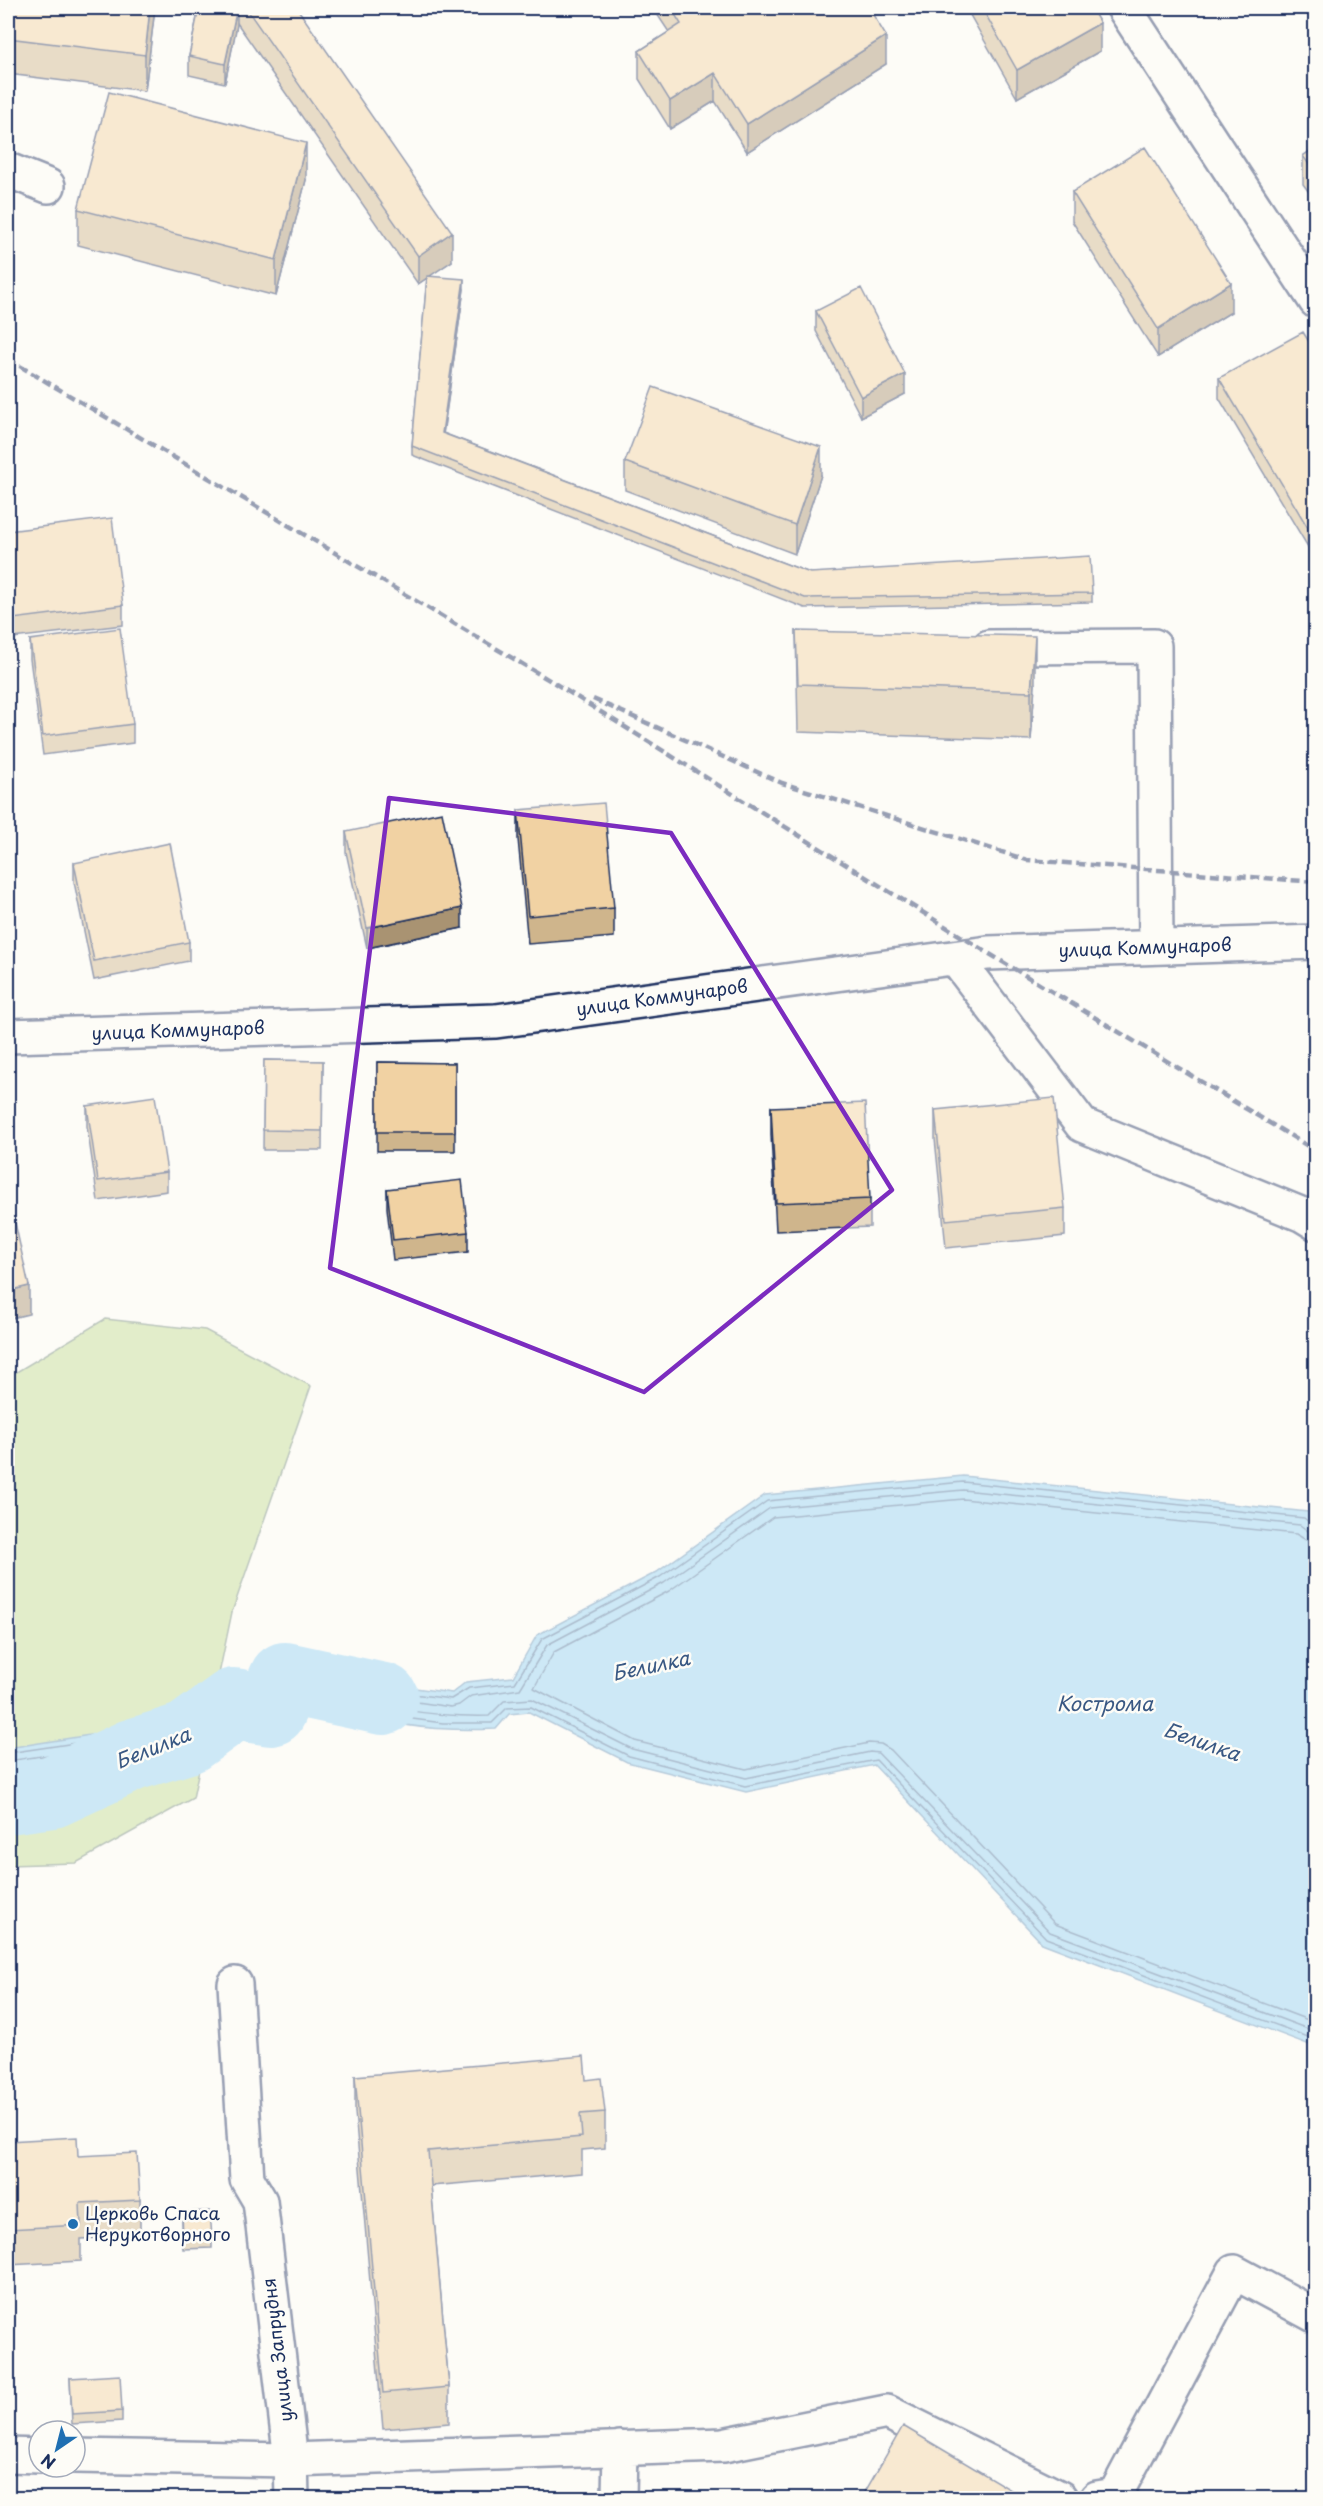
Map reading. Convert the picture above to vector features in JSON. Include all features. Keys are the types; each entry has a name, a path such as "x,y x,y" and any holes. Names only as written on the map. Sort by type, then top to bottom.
{"street":[{"path":"1124,8 1316,302"},
{"path":"8,170 48,186"},
{"path":"956,648 1154,646 1156,947"},
{"name":"улица Коммунаров","path":"8,1036 496,1021 988,954 1316,942"},
{"path":"955,958 1082,1125 1303,1215 1316,1223"},
{"name":"улица Запрудня","path":"235,1984 247,2179 260,2201 291,2460 292,2499"},
{"path":"1097,2499 1115,2495 1234,2272 1316,2316"},
{"path":"87,2456 291,2460 723,2445 887,2412 1060,2499"},
{"path":"620,2448 620,2499"},
{"path":"8,2455 27,2456"}],"highlighted area":[{"path":"389,798 671,833 892,1190 644,1392 330,1268"}],"green space":[{"path":"105,1319 205,1330 311,1386 232,1612 193,1798 76,1863 8,1865 8,1377"}],"water":[{"name":"Кострома","path":"963,1476 1308,1512 1315,1521 1315,2047 1042,1943 874,1765 746,1792 627,1762 529,1712 509,1714 496,1729 441,1729 405,1725 352,1712 285,1678 314,1662 365,1674 393,1685 452,1693 466,1682 513,1677 537,1635 657,1572 765,1495"},
{"path":"109,1732 187,1738 122,1792 90,1811 8,1819 8,1748"}],"building":[{"path":"8,8 150,8 145,55 8,38"},
{"path":"199,8 237,8 225,64 189,56"},
{"path":"246,8 297,8 452,232 418,256"},
{"path":"671,8 869,8 886,36 747,124 715,73 670,101 639,51 681,24"},
{"path":"982,8 1091,8 1100,23 1017,70"},
{"path":"109,92 306,143 276,260 78,209"},
{"path":"1145,147 1231,283 1158,329 1072,192"},
{"path":"1316,147 1316,174 1303,156"},
{"path":"427,276 464,279 442,433 810,573 1090,556 1092,593 805,598 412,446"},
{"path":"861,288 905,374 861,397 816,311"},
{"path":"1303,332 1316,353 1316,524 1308,528 1219,378"},
{"path":"653,387 821,447 795,525 625,462"},
{"path":"112,518 123,605 13,619 8,574 8,531"},
{"path":"120,628 133,724 43,736 30,640"},
{"path":"796,631 1035,636 1031,692 798,684"},
{"path":"604,803 614,908 528,916 518,810"},
{"path":"442,812 462,908 367,928 346,832"},
{"path":"170,843 189,942 94,961 74,863"},
{"path":"264,1060 323,1061 322,1131 263,1130"},
{"path":"377,1062 455,1063 455,1132 377,1132"},
{"path":"155,1096 167,1172 98,1181 87,1106"},
{"path":"1054,1098 1065,1208 946,1220 935,1110"},
{"path":"865,1103 870,1199 776,1203 771,1107"},
{"path":"462,1180 468,1232 393,1240 387,1189"},
{"path":"10,1200 29,1286 8,1291 8,1201"},
{"path":"584,2056 586,2080 601,2078 605,2112 580,2114 582,2137 428,2151 449,2387 383,2393 355,2076"},
{"path":"77,2137 78,2156 137,2153 140,2200 80,2203 81,2225 8,2229 8,2141"},
{"path":"210,2211 212,2238 183,2239 182,2212"},
{"path":"120,2375 122,2411 72,2414 70,2378"},
{"path":"903,2426 1026,2499 861,2499"}],"waterway":[{"name":"Белилка","path":"8,1798 52,1792 132,1755 187,1738 234,1704 271,1710 285,1678 383,1699"}],"railway":[{"path":"8,359 551,681 988,953 1316,1151"},
{"path":"593,699 782,783 1027,860 1316,882"}],"place":[{"name":"Церковь Спаса Нерукотворного","path":"73,2224"}]}
